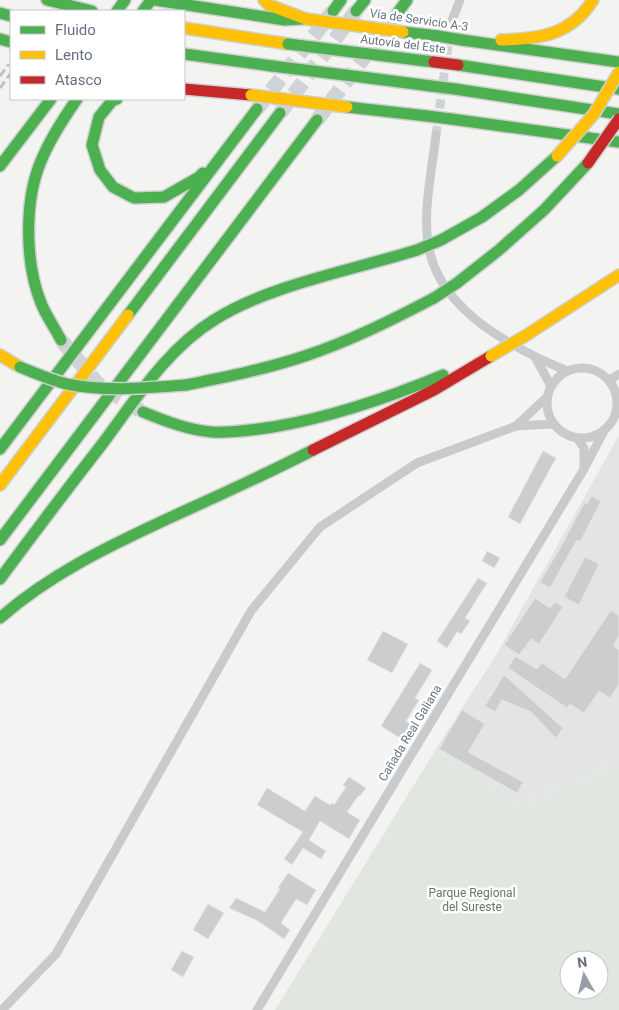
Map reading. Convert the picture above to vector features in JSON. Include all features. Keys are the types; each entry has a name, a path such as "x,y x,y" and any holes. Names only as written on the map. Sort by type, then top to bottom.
{"main road":[{"path":"47,0 88,10"},
{"path":"144,10 157,0"},
{"name":"Vía de Servicio A-3","path":"157,0 285,20 306,19 619,62"},
{"path":"264,0 268,5 306,19"},
{"path":"330,7 341,0"},
{"path":"356,11 365,0"},
{"path":"396,15 407,0"},
{"path":"462,40 523,40 551,35 567,27 581,16 592,0"},
{"name":"Autovía del Este","path":"185,28 619,89"},
{"path":"185,54 455,89 619,114"},
{"path":"0,579 167,360 198,332 232,310 276,292 372,265 417,250 442,240 482,217 512,196 557,156 594,114 619,72"},
{"path":"185,82 251,95"},
{"path":"185,89 347,106 619,142"},
{"path":"0,166 50,100"},
{"path":"61,340 41,303 31,265 28,231 31,199 40,163 59,124 76,100"},
{"path":"114,100 99,117 92,145 100,170 113,187 134,198 164,197 199,177 257,109"},
{"path":"0,485 280,113"},
{"path":"0,355 20,367 51,379 92,386 134,388 186,385 240,375 288,362 373,330 434,298 457,283 499,250 544,210 588,162 619,119"},
{"path":"0,540 317,120"},
{"path":"0,449 243,126"},
{"path":"0,618 24,597 115,543 304,455 434,390 524,336 619,275"},
{"path":"143,412 175,425 205,432 236,432 297,423 371,403 491,356"}],"street":[{"path":"451,23 460,0"},
{"path":"436,134 427,217 429,252 436,273 456,302 481,323 534,357 567,371"},
{"path":"534,357 551,386"},
{"path":"576,368 594,370 609,380 614,388 618,408 611,423 605,429 597,435 577,438 568,435 553,424 547,411 547,397 551,386 558,377 576,368"},
{"path":"609,380 619,374"},
{"path":"516,426 547,397"},
{"path":"2,1010 56,954 251,611 320,527 417,463 516,426 553,424"},
{"name":"Cañada Real Galiana","path":"257,1010 584,469 605,429"},
{"path":"577,438 584,448 584,469"}],"shaded area":[{"path":"619,435 619,761 523,804 436,749 496,655"}],"green space":[{"name":"Parque Regional del Sureste","path":"436,749 523,804 619,761 619,1010 275,1010"}],"building":[{"path":"543,451 556,458 520,524 508,517"},
{"path":"591,496 601,501 580,542 577,540 550,588 540,582 584,503 587,504"},
{"path":"487,551 500,558 494,568 482,561"},
{"path":"585,557 599,564 579,605 564,597"},
{"path":"478,578 487,583 465,618 470,621 461,634 457,632 447,648 437,641"},
{"path":"535,598 550,608 555,602 563,607 539,644 531,639 519,655 504,645"},
{"path":"611,610 619,616 619,636 613,646 619,650 619,684 610,698 599,691 584,713 570,704 567,708 508,668 515,656 537,669 542,663 565,679"},
{"path":"383,631 408,644 392,673 367,660"},
{"path":"420,663 432,670 415,698 419,700 406,721 415,726 405,741 381,726"},
{"path":"504,675 563,728 556,738 531,712 502,700 495,712 485,706"},
{"path":"462,710 485,724 468,752 523,782 517,793 439,749"},
{"path":"349,777 366,788 347,812 360,820 349,839 320,821 309,840 326,851 321,859 303,848 292,865 284,859 303,832 257,805 267,788 305,811 315,796 330,805 332,803 334,805 346,787 343,785"},
{"path":"288,873 316,890 307,905 296,899 281,923 290,930 284,939 258,921 229,908 236,898 265,912"},
{"path":"208,904 224,913 208,939 193,930"},
{"path":"182,951 194,957 183,977 171,970"}],"tunnel":[{"path":"257,109 333,11"},
{"path":"280,113 356,11"},
{"path":"317,120 396,15"},
{"path":"436,135 451,23"},
{"path":"61,340 98,384 141,411"}],"railway":[{"path":"0,76 9,64"},
{"path":"0,88 10,74"}],"traffic: fast":[{"path":"47,0 88,10"},
{"path":"118,10 125,0"},
{"path":"144,10 151,0"},
{"path":"155,0 285,20 302,19"},
{"path":"333,11 341,0"},
{"path":"356,11 365,0"},
{"path":"396,15 407,0"},
{"path":"0,13 10,16"},
{"path":"403,32 438,36"},
{"path":"438,36 462,40"},
{"path":"0,39 10,42"},
{"path":"462,40 619,62"},
{"path":"288,44 385,56"},
{"path":"185,54 272,66"},
{"path":"385,56 434,62"},
{"path":"458,65 619,89"},
{"path":"272,66 369,78"},
{"path":"369,78 431,86"},
{"path":"431,86 455,89"},
{"path":"455,89 619,114"},
{"path":"0,166 50,100"},
{"path":"61,340 43,308 36,287 29,251 29,213 35,177 41,161 57,129 76,100"},
{"path":"114,100 99,117 92,145 100,170 113,187 134,198 164,197 203,173"},
{"path":"347,107 427,116"},
{"path":"0,449 257,109"},
{"path":"128,315 280,113"},
{"path":"427,116 451,119"},
{"path":"451,119 619,142"},
{"path":"0,540 317,120"},
{"path":"441,240 482,217 519,190 557,156"},
{"path":"457,283 499,250 544,210 588,163"},
{"path":"417,250 441,240"},
{"path":"0,579 153,376 181,345 197,332 214,320 260,297 312,279 417,250"},
{"path":"434,298 457,283"},
{"path":"186,385 261,369 305,356 371,330 434,298"},
{"path":"20,367 67,384 97,388 126,389 186,385"},
{"path":"143,412 177,425 203,431 235,432 317,418 381,399 443,375"},
{"path":"0,618 38,588 79,563 143,530 313,450"}],"traffic: slow":[{"path":"264,0 269,5 306,19"},
{"path":"501,40 541,36 565,28 575,21 593,0"},
{"path":"306,19 403,32"},
{"path":"185,28 288,44"},
{"path":"557,156 594,114 619,72"},
{"path":"251,95 347,107"},
{"path":"525,336 619,275"},
{"path":"0,485 128,315"},
{"path":"491,356 525,336"},
{"path":"0,355 20,367"}],"traffic: jam":[{"path":"434,62 458,65"},
{"path":"185,89 251,95"},
{"path":"588,163 619,119"},
{"path":"313,450 434,390 491,356"}]}
